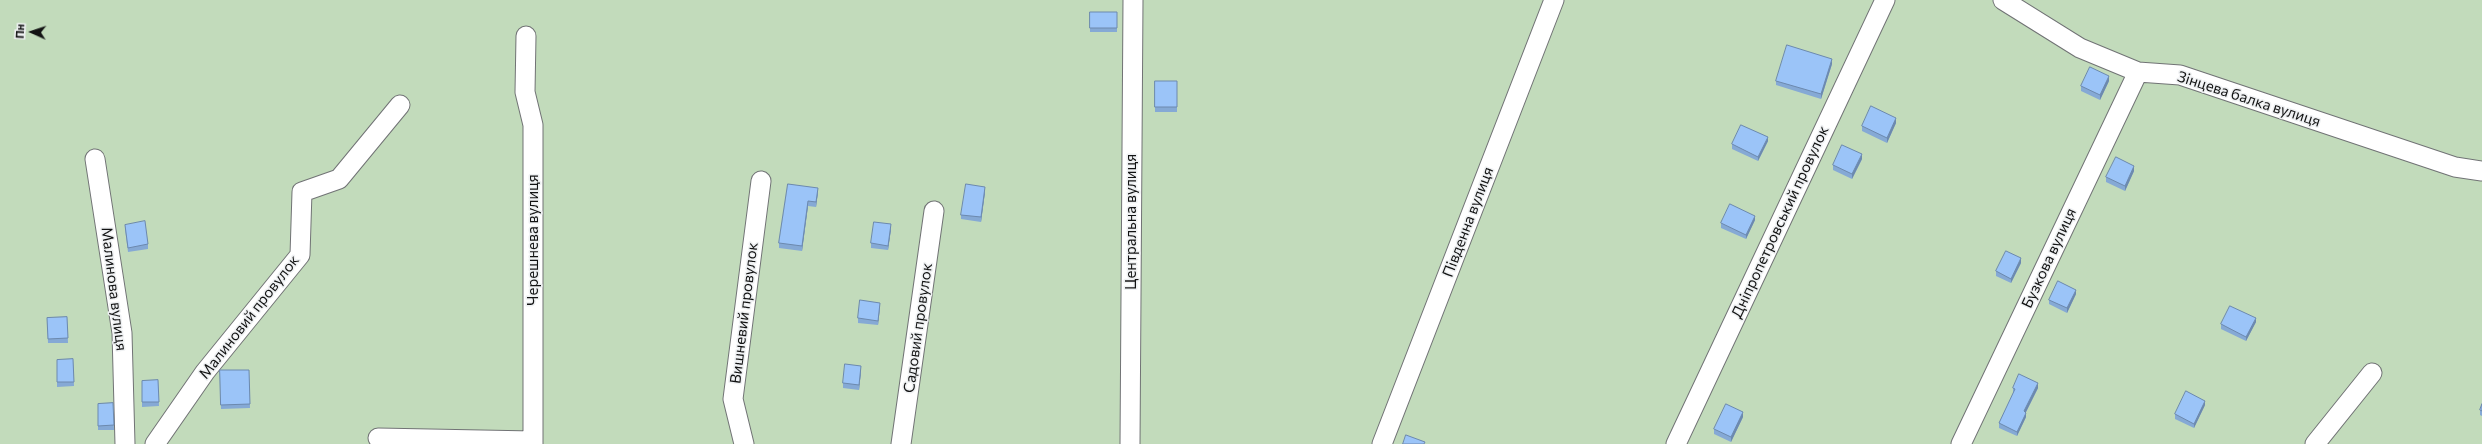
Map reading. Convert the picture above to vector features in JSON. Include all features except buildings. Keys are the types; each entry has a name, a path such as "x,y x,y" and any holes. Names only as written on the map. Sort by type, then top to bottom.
{"lane":[{"name":"Центральна вулиця","path":"1130,444 1133,0"},
{"name":"Південна вулиця","path":"1382,444 1554,0"},
{"name":"Дніпропетровський провулок","path":"1676,444 1885,0"},
{"name":"Зінцева балка вулиця","path":"2003,0 2080,48 2138,72 2180,75 2455,167 2482,171"},
{"name":"Черешнева вулиця","path":"526,36 525,92 533,125 533,443"},
{"name":"Бузкова вулиця","path":"1961,444 2138,72"},
{"name":"Малиновий провулок","path":"155,444 205,372 300,255 302,192 339,179 400,105"},
{"name":"Малинова вулиця","path":"95,159 122,333 125,444"},
{"name":"Вишневий провулок","path":"744,444 733,399 762,181"},
{"name":"Садовий провулок","path":"901,444 934,211"},
{"path":"2315,444 2372,373"},
{"path":"378,438 533,443"}],"green space":[{"path":"0,0 2482,0 2482,444 0,444"}]}
